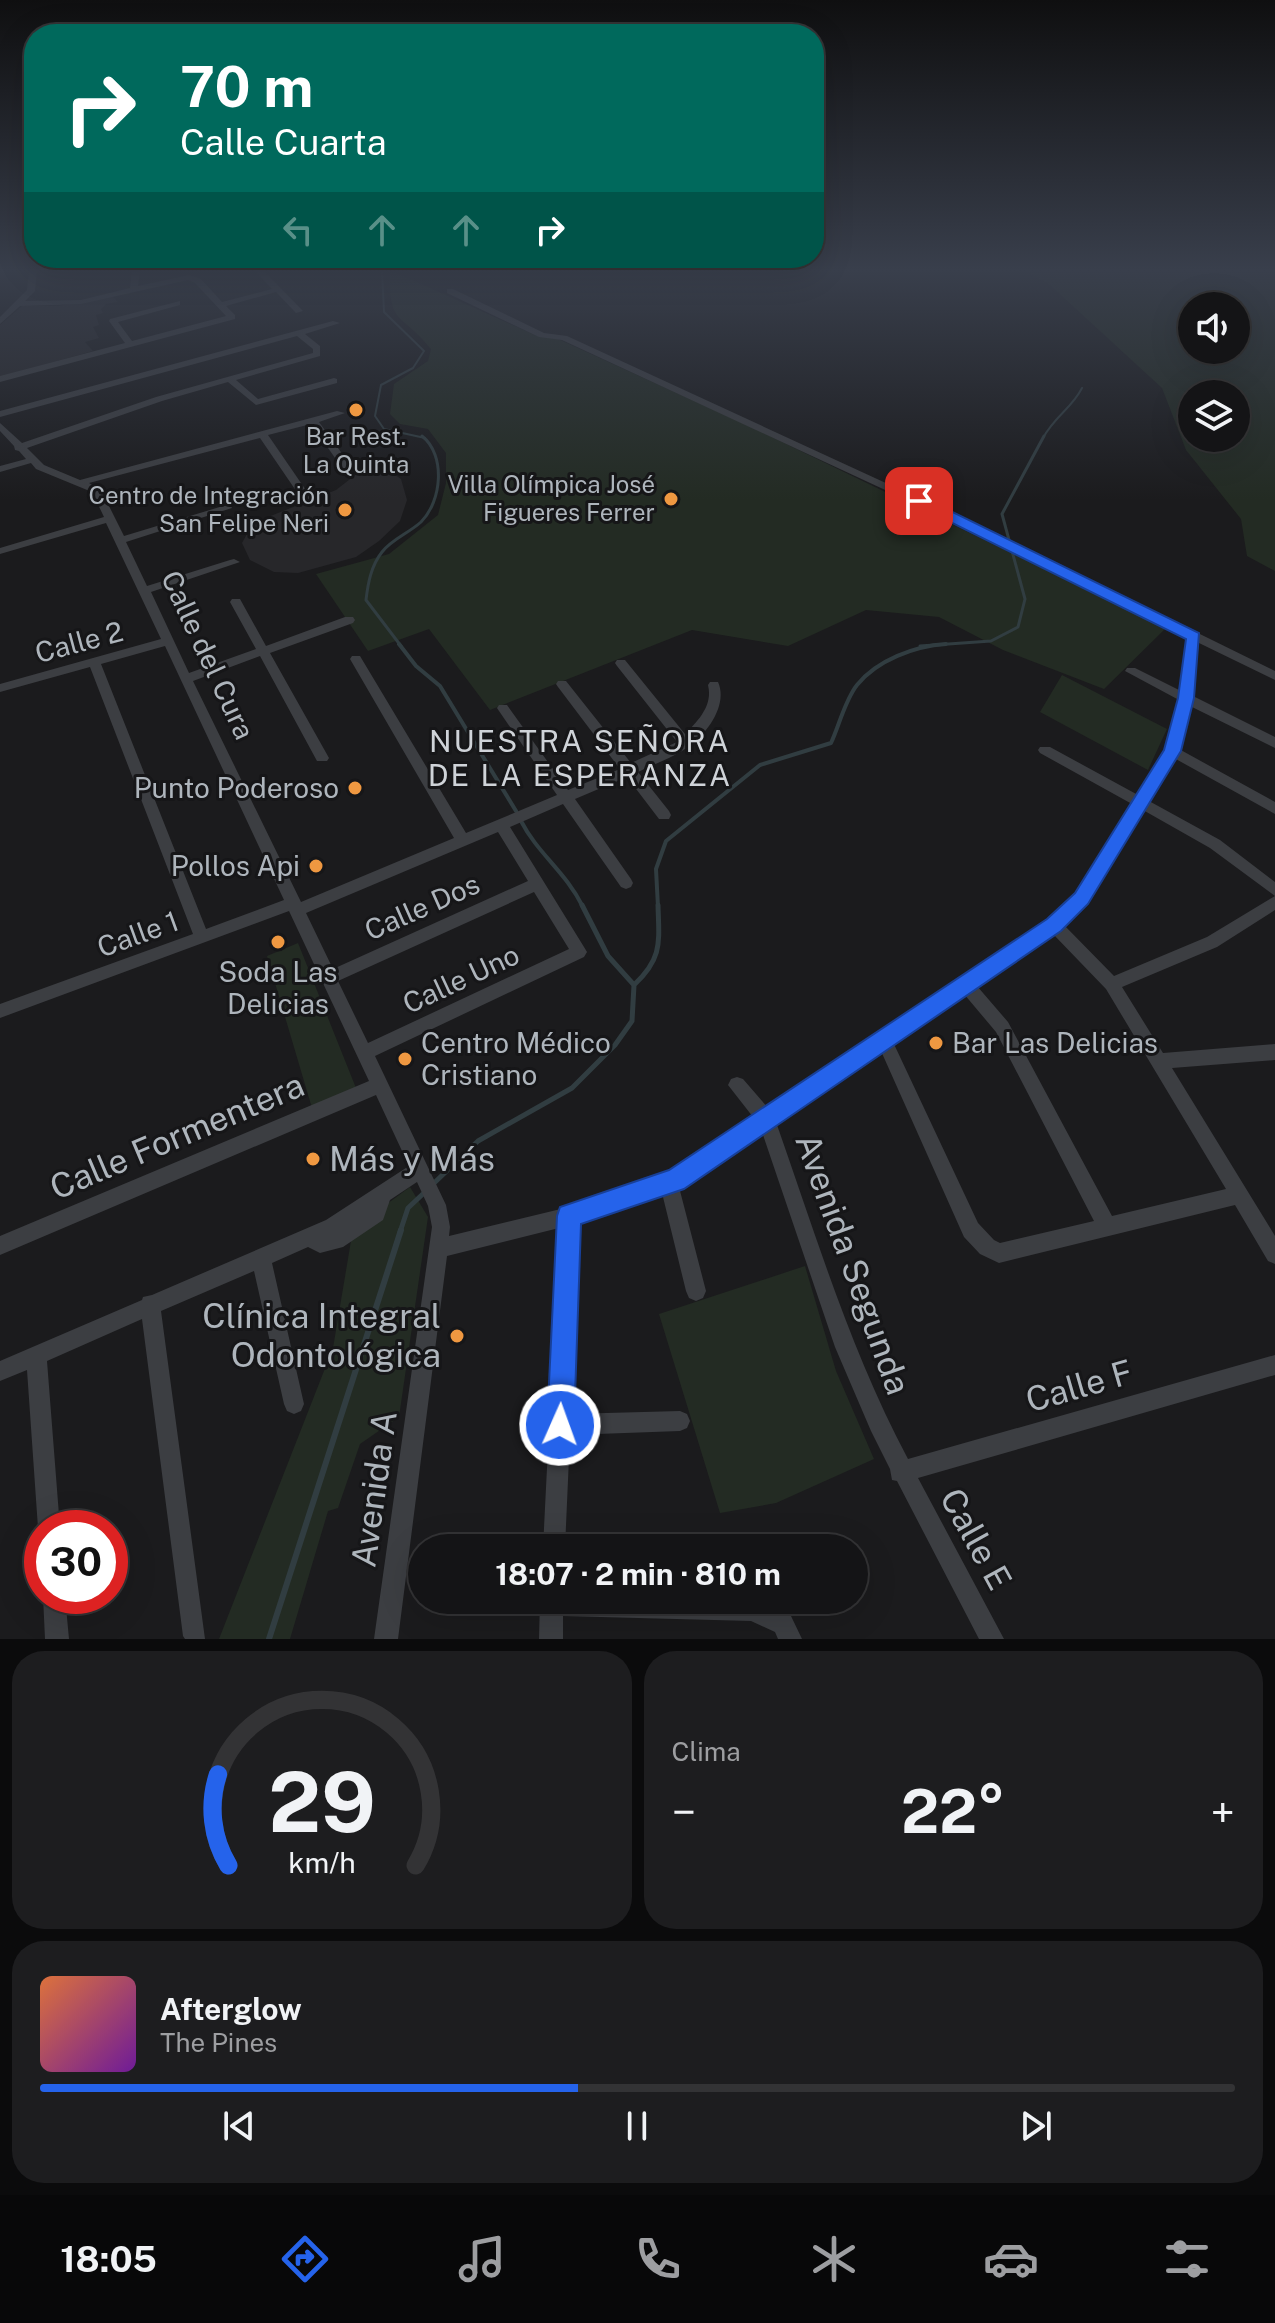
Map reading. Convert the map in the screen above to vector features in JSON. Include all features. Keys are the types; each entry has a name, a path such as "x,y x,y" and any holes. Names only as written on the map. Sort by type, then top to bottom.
{"street":[{"path":"0,379 121,346"},
{"path":"0,414 248,346"},
{"path":"18,448 159,399 317,354 315,346"},
{"path":"583,346 999,539 1275,676"},
{"path":"231,380 256,402 334,381"},
{"path":"83,482 340,413"},
{"path":"313,420 349,470"},
{"name":"Calle del Cura","path":"0,426 32,460 96,490 123,540 437,1205"},
{"path":"262,434 307,499"},
{"path":"0,469 32,460"},
{"path":"123,540 227,508"},
{"path":"175,509 182,522"},
{"path":"0,551 111,518"},
{"path":"146,590 234,562"},
{"path":"236,602 322,758"},
{"path":"188,678 349,620"},
{"path":"439,1248 569,1216 669,1183 767,1120 964,982 1054,925 1081,899 1172,751 1186,698 1194,637"},
{"name":"Calle 2","path":"0,688 170,641"},
{"path":"356,659 462,839"},
{"path":"94,663 202,938"},
{"path":"621,663 685,743 706,721 717,696 714,685"},
{"path":"1131,671 1275,743"},
{"path":"562,684 664,815"},
{"path":"503,708 626,883"},
{"name":"Calle 1","path":"0,1011 295,907 629,771 685,743"},
{"path":"1045,750 1215,844 1275,890"},
{"path":"1172,751 1275,809"},
{"path":"500,823 537,884"},
{"name":"Calle Uno","path":"364,1053 579,952 537,884"},
{"name":"Calle Dos","path":"329,978 537,884"},
{"path":"1112,984 1212,942 1275,902"},
{"path":"1054,925 1112,984 1275,1254"},
{"path":"964,982 1002,1027 1107,1227"},
{"path":"883,1038 971,1230 987,1247 1010,1253 1239,1195"},
{"path":"1158,1061 1275,1052"},
{"name":"Calle Formentera","path":"0,1246 379,1085"},
{"name":"Avenida Segunda","path":"737,1085 767,1120 845,1347 900,1472"},
{"path":"0,1371 309,1237 320,1244 336,1240 376,1213 383,1194 421,1174"},
{"path":"669,1183 696,1291"},
{"name":"Avenida A","path":"386,1639 439,1248 441,1227 437,1205"},
{"path":"555,1534 569,1216"},
{"path":"261,1257 294,1404"},
{"path":"150,1304 195,1636"},
{"path":"36,1355 48,1510"},
{"name":"Calle F","path":"900,1472 1275,1365"},
{"path":"560,1425 680,1421"},
{"name":"Calle E","path":"900,1472 992,1639"},
{"path":"55,1614 57,1639"},
{"path":"551,1639 552,1614"},
{"path":"762,1614 783,1624 790,1639"}],"shaded area":[{"path":"0,346 89,346 93,351 0,377"},
{"name":"Villa Olímpica José Figueres Ferrer","path":"429,346 574,346 747,425 1166,628 1104,689 1003,650 939,617 866,610 788,646 692,630 490,710 429,629 368,651 316,574 389,554 438,515 446,483 446,453 428,429 400,424 390,414 394,384 428,361"},
{"path":"1117,346 1178,346 1178,364 1250,364 1250,346 1275,346 1275,571 1247,556 1241,519 1188,452 1250,452 1250,380 1178,380 1178,429 1162,388"},
{"name":"Centro de Integración San Felipe Neri","path":"367,466 388,470 401,479 407,500 400,521 379,541 356,557 298,573 274,572 250,560 242,543 253,523 336,490"},
{"path":"1062,675 1167,729 1148,770 1040,712"},
{"path":"298,943 356,1088 312,1108 267,956"},
{"path":"410,1187 428,1217 399,1417 360,1444 338,1508 328,1511 290,1639 219,1639 333,1348 353,1229"},
{"path":"805,1266 836,1371 874,1459 776,1503 720,1513 659,1314"}],"waterway":[{"path":"419,346 424,351 413,368 381,385 375,416 384,429 424,438"},
{"path":"1043,438 1082,388"},
{"path":"944,644 991,641 1018,627 1025,599 1002,514 1044,436"},
{"path":"401,646 366,600 378,557 391,543 421,522 437,491 438,466 430,444 424,438"},
{"path":"399,644 416,666 440,686 516,811"},
{"path":"658,907 656,869 666,841 760,765 831,743 853,691 875,668 909,651 944,644"},
{"path":"920,646 944,644"},
{"path":"521,821 583,907"},
{"path":"582,905 608,956 634,985"},
{"path":"634,985 655,958 658,907"},
{"path":"432,1185 478,1141 572,1088 615,1045 632,1021 634,985"},
{"path":"400,1232 408,1208 426,1191"},
{"path":"269,1639 401,1230"}],"place":[{"name":"Bar Rest. La Quinta","path":"356,410"},
{"name":"Villa Olímpica José Figueres Ferrer","path":"671,499"},
{"name":"Centro de Integración San Felipe Neri","path":"345,510"},
{"name":"Punto Poderoso","path":"355,788"},
{"name":"Pollos Api","path":"316,866"},
{"name":"Soda Las Delicias","path":"278,942"},
{"name":"Bar Las Delicias","path":"936,1043"},
{"name":"Centro Médico Cristiano","path":"405,1059"},
{"name":"Más y Más","path":"313,1159"},
{"name":"Clínica Integral Odontológica","path":"457,1336"}],"district":[{"name":"NUESTRA SEÑORA DE LA ESPERANZA","path":"580,759"}],"route":[{"path":"560,1425 569,1216 675,1180 767,1120 964,982 1054,925 1081,899 1172,751 1183,714 1194,637 919,501"}]}
